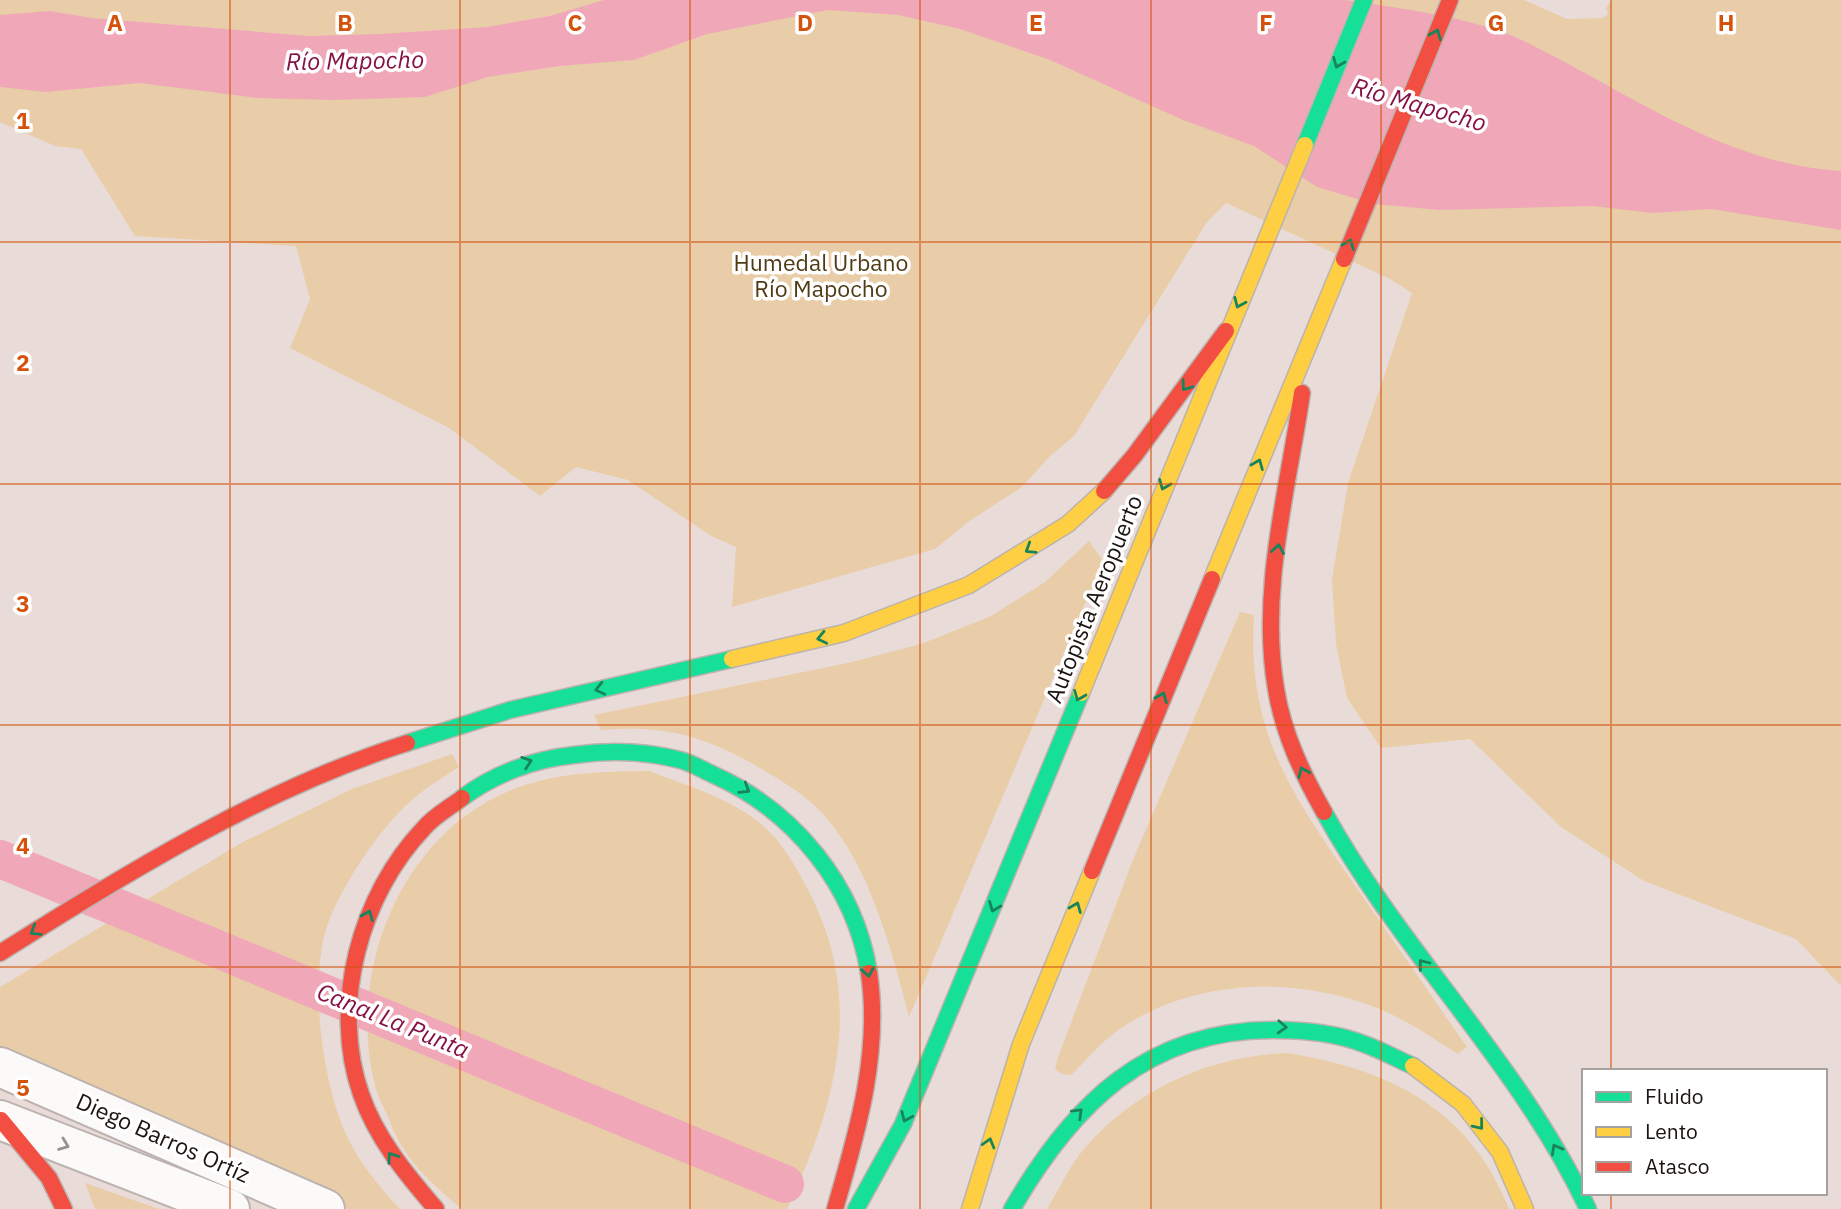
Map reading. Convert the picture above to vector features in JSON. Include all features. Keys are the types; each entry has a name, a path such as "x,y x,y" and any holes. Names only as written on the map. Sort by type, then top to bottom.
{"highway":[{"name":"Autopista Aeropuerto","path":"856,1209 909,1111 1226,331 1364,0"},
{"path":"970,1209 1021,1044 1450,0"},
{"path":"0,953 118,879 261,800 394,747 510,710 844,633 969,585 1068,524 1103,492 1134,456 1226,331"},
{"path":"1308,343 1294,458 1272,583 1273,666 1284,724 1302,773 1362,876 1400,935 1503,1066 1550,1138 1588,1209"},
{"path":"436,1209 408,1179 378,1135 358,1084 349,1028 350,980 367,916 381,886 403,852 429,822 460,797 493,776 548,755 606,748 642,750 709,769 769,805 795,829 837,884 863,946 870,979 872,1045 862,1111 835,1209"},
{"path":"1012,1209 1045,1153 1069,1121 1099,1093 1131,1069 1163,1051 1198,1038 1272,1026 1311,1028 1349,1037 1386,1051 1419,1070 1469,1112 1490,1138 1507,1165 1525,1209"},
{"path":"0,1120 49,1178 64,1209"}],"street":[{"name":"Diego Barros Ortíz","path":"0,1067 325,1209"},
{"name":"Diego Barros Ortíz","path":"0,1120 230,1209"}],"green space":[{"name":"Humedal Urbano Río Mapocho","path":"0,0 1524,0 1567,19 1603,18 1608,14 1606,8 1611,0 1841,0 1841,986 1796,939 1644,881 1561,827 1470,739 1381,748 1347,698 1336,644 1332,579 1348,483 1412,293 1390,279 1226,203 1207,222 1074,436 1050,456 1022,487 968,522 935,549 732,607 736,547 711,536 628,480 576,467 540,496 449,428 290,348 310,299 296,246 135,236 81,149 55,146 0,122"},
{"path":"1089,541 1103,561 909,1017 895,964 866,882 839,833 814,805 771,775 715,745 661,731 601,730 594,715 852,662 921,644 991,616 1045,582"},
{"path":"1240,612 1254,615 1258,697 1268,733 1297,798 1467,1047 1458,1054 1403,1020 1352,999 1318,991 1248,987 1213,991 1179,1000 1147,1013 1117,1031 1071,1075 1062,1074 1055,1069 1058,1057 1134,857"},
{"path":"452,754 459,767 406,805 356,868 330,918 323,940 320,965 323,1048 341,1122 366,1168 400,1209 349,1209 320,1198 0,1054 0,987 243,842 352,789"},
{"path":"649,771 718,798 764,827 779,842 797,869 825,929 836,969 840,1010 838,1050 831,1090 805,1169 787,1209 462,1209 430,1181 409,1157 397,1138 375,1085 368,1044 368,1003 374,961 387,921 405,884 429,850 459,821 494,798 513,789 551,778 589,773"},
{"path":"1287,1053 1359,1070 1392,1083 1422,1100 1449,1120 1472,1145 1492,1174 1509,1209 1047,1209 1084,1149 1126,1109 1150,1093 1202,1069 1230,1061"},
{"path":"85,1183 159,1209 95,1209"}],"water":[{"name":"Río Mapocho","path":"604,0 1345,0 1435,14 1481,25 1522,40 1637,102 1715,140 1755,155 1797,165 1841,171 1841,230 1711,209 1653,213 1592,206 1440,210 1374,204 1317,187 1254,146 1183,120 1050,60 960,29 898,15 828,10 707,34 634,60 559,66 488,77 425,97 333,100 259,98 139,83 46,92 0,87 0,15 50,11 92,18 309,36 487,27 550,16"}],"waterway":[{"name":"Canal La Punta","path":"0,859 785,1184"}],"traffic: fast":[{"path":"1305,145 1364,0"},
{"path":"407,743 510,710 732,659"},
{"path":"856,1209 903,1124 1081,693"},
{"path":"462,798 501,775 529,764 559,757 627,752 684,761 743,790 770,809 795,830 816,854 835,881 850,910 862,941 869,973"},
{"path":"1324,812 1388,913 1529,1105 1588,1209"},
{"path":"1012,1209 1060,1137 1088,1106 1118,1080 1151,1059 1188,1043 1229,1033 1275,1030 1309,1032 1353,1040 1413,1066"}],"traffic: slow":[{"path":"1081,693 1305,145"},
{"path":"1212,579 1344,259"},
{"path":"732,659 844,633 969,585 1068,524 1104,491"},
{"path":"970,1209 1021,1044 1092,871"},
{"path":"1413,1066 1463,1104 1500,1152 1525,1209"}],"traffic: jam":[{"path":"1344,259 1450,0"},
{"path":"1104,491 1134,456 1226,331"},
{"path":"1302,393 1277,540 1271,615 1272,652 1279,705 1288,737 1324,812"},
{"path":"1092,871 1212,579"},
{"path":"0,953 197,835 300,784 407,743"},
{"path":"436,1209 403,1169 367,1110 352,1060 350,988 368,918 383,885 424,828 462,798"},
{"path":"835,1209 865,1092 872,1033 869,973"},
{"path":"1,1120 49,1178 64,1209"}]}
